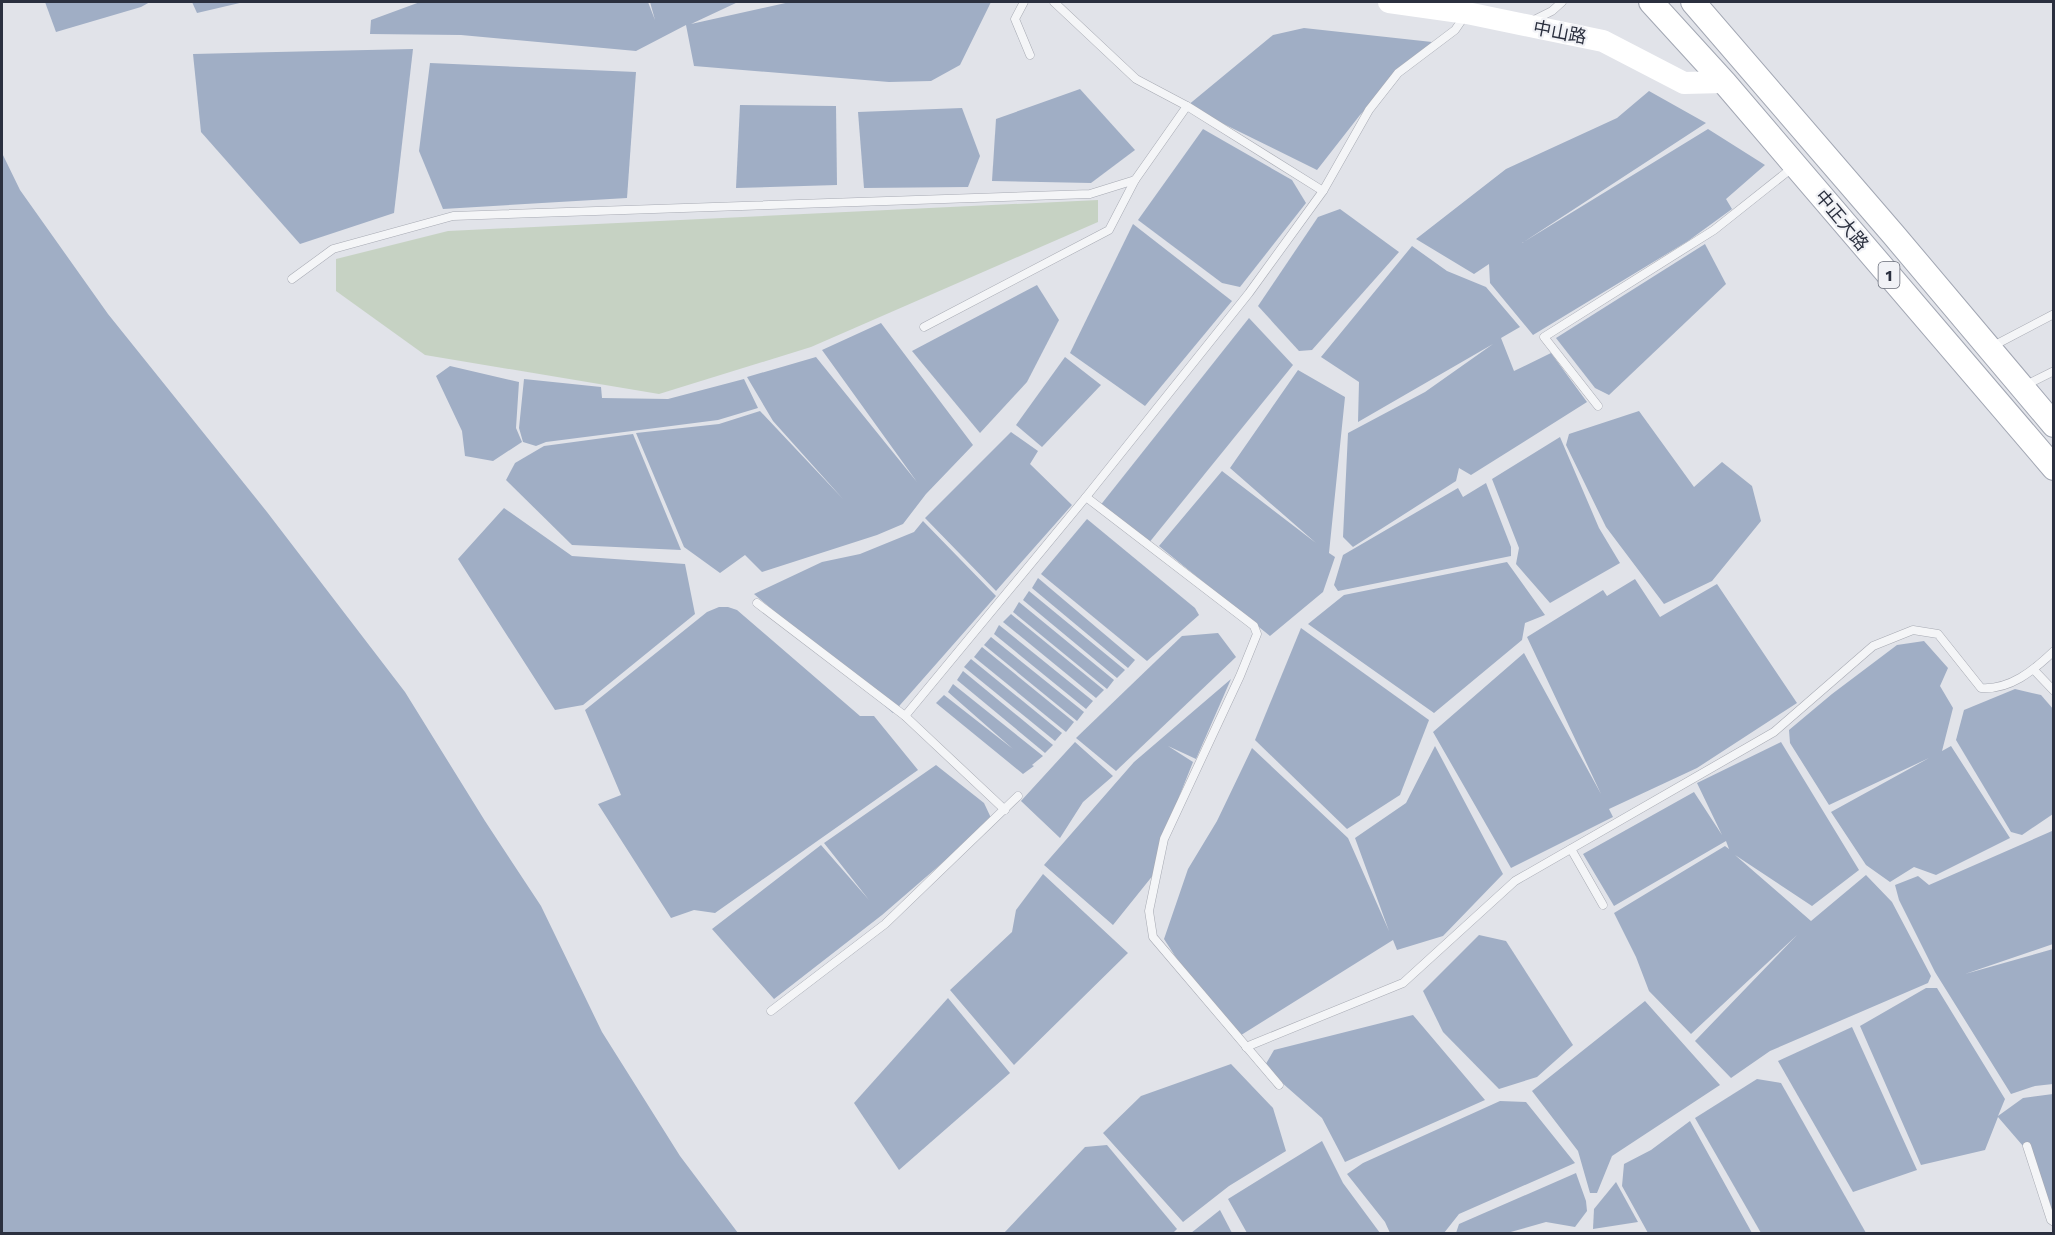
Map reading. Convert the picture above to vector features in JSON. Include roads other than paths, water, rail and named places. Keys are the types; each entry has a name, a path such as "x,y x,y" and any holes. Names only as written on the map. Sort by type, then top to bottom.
{"main road":[{"name":"中正大路","path":"1651,2 1724,82 2054,468"},
{"name":"中正大路","path":"1693,2 2052,423"},
{"path":"2028,438 2052,423"}],"street":[{"name":"中山路","path":"1389,2 1467,13 1603,41 1684,83 1724,82"}],"lane":[{"path":"1024,2 1015,19 1030,55"},
{"path":"1054,2 1136,79 1187,106 1323,191"},
{"path":"1524,25 1552,11 1562,2"},
{"path":"905,717 1086,497 1249,293 1323,191 1369,110 1398,73 1455,30 1467,13"},
{"path":"924,327 1109,230 1135,180 1187,106"},
{"path":"1598,406 1544,337 1714,230 1796,166"},
{"path":"292,279 333,249 453,216 1090,194 1135,180"},
{"path":"1989,348 2054,314"},
{"path":"2022,388 2054,370"},
{"path":"1086,497 1254,626 1257,634 1240,676 1164,839 1149,911 1153,937 1279,1085"},
{"path":"757,603 905,717 1005,810"},
{"path":"1245,1047 1404,983 1515,881 1774,732 1873,646 1913,630 1938,634 1981,688 1994,689 2013,682 2034,670 2054,651"},
{"path":"2034,670 2054,691"},
{"path":"771,1011 885,924 1018,796"},
{"path":"1570,849 1603,905"},
{"path":"2027,1146 2051,1220 2054,1222"}],"water":[{"path":"45,2 150,2 141,7 56,32"},
{"path":"192,2 244,2 197,13"},
{"path":"420,2 648,2 655,20 650,2 738,2 691,24 790,2 991,2 960,65 931,81 889,82 694,66 686,25 636,51 461,35 370,34 371,20"},
{"path":"1304,28 1432,42 1360,115 1317,170 1187,106 1273,35"},
{"path":"413,49 394,213 300,244 201,132 193,54"},
{"path":"430,63 636,72 627,198 443,209 419,151"},
{"path":"1080,89 1135,150 1091,183 992,181 996,119"},
{"path":"1649,91 1706,123 1522,243 1708,129 1765,165 1726,199 1732,209 1688,241 1533,335 1490,283 1489,264 1474,274 1416,239 1506,169 1617,118"},
{"path":"740,105 836,106 837,185 736,188"},
{"path":"962,108 980,156 968,187 864,188 858,112"},
{"path":"1203,129 1292,180 1306,203 1240,287 1222,283 1138,220"},
{"path":"2,153 20,190 108,314 267,512 405,692 541,906 602,1032 680,1156 738,1233 2,1233"},
{"path":"1340,209 1399,252 1312,350 1299,351 1258,306 1318,217"},
{"path":"1133,224 1232,301 1145,406 1070,353"},
{"path":"1705,244 1726,284 1609,395 1595,388 1556,338"},
{"path":"1412,246 1447,271 1486,287 1520,327 1501,338 1514,371 1551,353 1587,402 1471,475 1459,468 1456,481 1353,547 1343,537 1348,433 1425,392 1493,344 1358,422 1359,382 1321,357"},
{"path":"1037,285 1059,320 1027,382 980,433 912,351"},
{"path":"1249,318 1293,365 1148,544 1099,507"},
{"path":"881,323 973,445 926,494 903,524 877,535 762,572 745,555 720,573 684,547 636,433 719,424 760,411 843,499 773,421 747,377 816,357 917,482 822,350"},
{"path":"1065,357 1101,385 1042,447 1016,425"},
{"path":"450,366 519,382 516,428 522,442 493,461 465,456 462,431 436,376"},
{"path":"1298,370 1345,397 1329,553 1335,557 1323,592 1270,636 1159,546 1222,471 1316,543 1230,468"},
{"path":"524,379 601,387 602,398 668,399 744,379 758,408 718,420 546,442 536,446 523,442 519,428"},
{"path":"1639,411 1694,487 1722,462 1752,486 1761,521 1712,581 1664,604 1606,527 1566,445 1569,434"},
{"path":"1011,432 1038,451 1030,464 1072,505 996,591 925,518"},
{"path":"633,434 681,550 572,545 506,480 515,463 544,446"},
{"path":"1560,437 1599,528 1620,563 1550,603 1516,564 1519,548 1492,479"},
{"path":"1486,483 1511,547 1511,556 1338,591 1334,585 1343,555 1458,488 1463,497"},
{"path":"504,508 572,556 685,564 695,614 583,705 555,710 458,559"},
{"path":"1087,519 1195,608 1199,615 1147,661 1041,574"},
{"path":"923,521 996,596 893,713 754,594 822,562 860,554 914,532"},
{"path":"1507,562 1545,615 1525,623 1522,640 1434,713 1308,624 1344,595"},
{"path":"1038,578 1135,660 1128,668 1032,588"},
{"path":"1635,579 1660,617 1717,584 1797,703 1697,768 1609,809 1613,817 1511,868 1433,732 1524,653 1601,794 1527,637 1603,590 1607,596"},
{"path":"1029,591 1125,670 1117,678 1023,600"},
{"path":"1019,602 1114,680 1107,689 1013,612"},
{"path":"719,607 737,610 860,716 874,716 918,770 715,913 694,910 671,918 598,804 621,795 585,710 707,612"},
{"path":"1011,614 1104,690 1096,698 1003,622"},
{"path":"999,625 1093,701 1086,709 994,634"},
{"path":"1301,628 1429,720 1400,795 1347,829 1255,740"},
{"path":"1218,633 1236,657 1116,771 1076,738 1182,636"},
{"path":"991,637 1084,712 1077,721 984,645"},
{"path":"1924,641 1948,668 1940,686 1953,708 1942,751 1951,746 2010,838 1936,875 1914,867 1890,882 1866,865 1831,812 1929,758 1829,805 1790,743 1789,730 1897,645"},
{"path":"982,647 1074,722 1066,732 974,657"},
{"path":"971,659 1062,733 1055,741 964,667"},
{"path":"963,671 1053,745 1045,753 957,680"},
{"path":"1231,679 1196,759 1168,746 1193,762 1179,797 1182,800 1158,869 1113,925 1044,865 1134,762"},
{"path":"953,684 1043,756 1032,765 1034,766 1023,774 936,703 944,695 1013,749 948,692"},
{"path":"2015,689 2041,695 2054,710 2053,814 2022,835 2011,832 1956,740 1964,710"},
{"path":"1075,742 1113,776 1083,802 1060,838 1021,801"},
{"path":"1781,742 1859,870 1812,906 1735,855 1811,921 1866,875 1892,902 1931,976 1928,983 1770,1051 1731,1078 1695,1041 1797,935 1691,1034 1649,991 1636,957 1614,913 1725,846 1729,849 1726,841 1614,906 1583,854 1694,792 1722,835 1697,783"},
{"path":"1435,746 1503,874 1443,936 1397,950 1393,940 1238,1037 1199,993 1164,939 1188,869 1217,821 1252,748 1348,838 1389,931 1355,838 1406,803"},
{"path":"936,765 984,803 992,820 882,915 774,999 712,929 821,845 869,900 824,843"},
{"path":"2052,831 2054,834 2053,944 1965,974 2053,949 2053,1084 2035,1086 2011,1094 1935,972 1899,900 1895,885 1918,876 1929,885"},
{"path":"1043,874 1128,953 1014,1065 950,990 1012,932 1016,910"},
{"path":"1479,935 1506,941 1573,1045 1537,1077 1499,1089 1443,1032 1423,991"},
{"path":"1926,988 1937,988 2005,1099 1998,1116 2023,1098 2053,1094 2053,1220 2035,1160 1998,1117 1985,1150 1921,1165 1860,1026"},
{"path":"948,998 1010,1073 899,1170 854,1103"},
{"path":"1645,1001 1720,1085 1612,1156 1597,1193 1590,1193 1578,1151 1532,1091"},
{"path":"1413,1015 1485,1100 1345,1162 1322,1118 1264,1067 1274,1050"},
{"path":"1852,1027 1917,1170 1853,1192 1778,1061"},
{"path":"1231,1064 1273,1108 1286,1151 1229,1186 1183,1222 1103,1133 1141,1096"},
{"path":"1757,1079 1781,1083 1866,1233 1761,1233 1695,1118"},
{"path":"1500,1101 1526,1102 1575,1163 1459,1214 1444,1233 1390,1233 1385,1222 1347,1174 1363,1163"},
{"path":"1690,1121 1752,1233 1648,1233 1622,1186 1624,1164 1651,1150"},
{"path":"1322,1141 1343,1183 1380,1233 1247,1233 1228,1199"},
{"path":"1107,1145 1177,1229 1173,1233 1004,1233 1085,1147"},
{"path":"1576,1173 1586,1201 1587,1211 1575,1227 1546,1222 1507,1233 1456,1233 1459,1224"},
{"path":"1616,1182 1638,1222 1593,1229 1594,1209"},
{"path":"1220,1210 1232,1233 1191,1233"}]}
